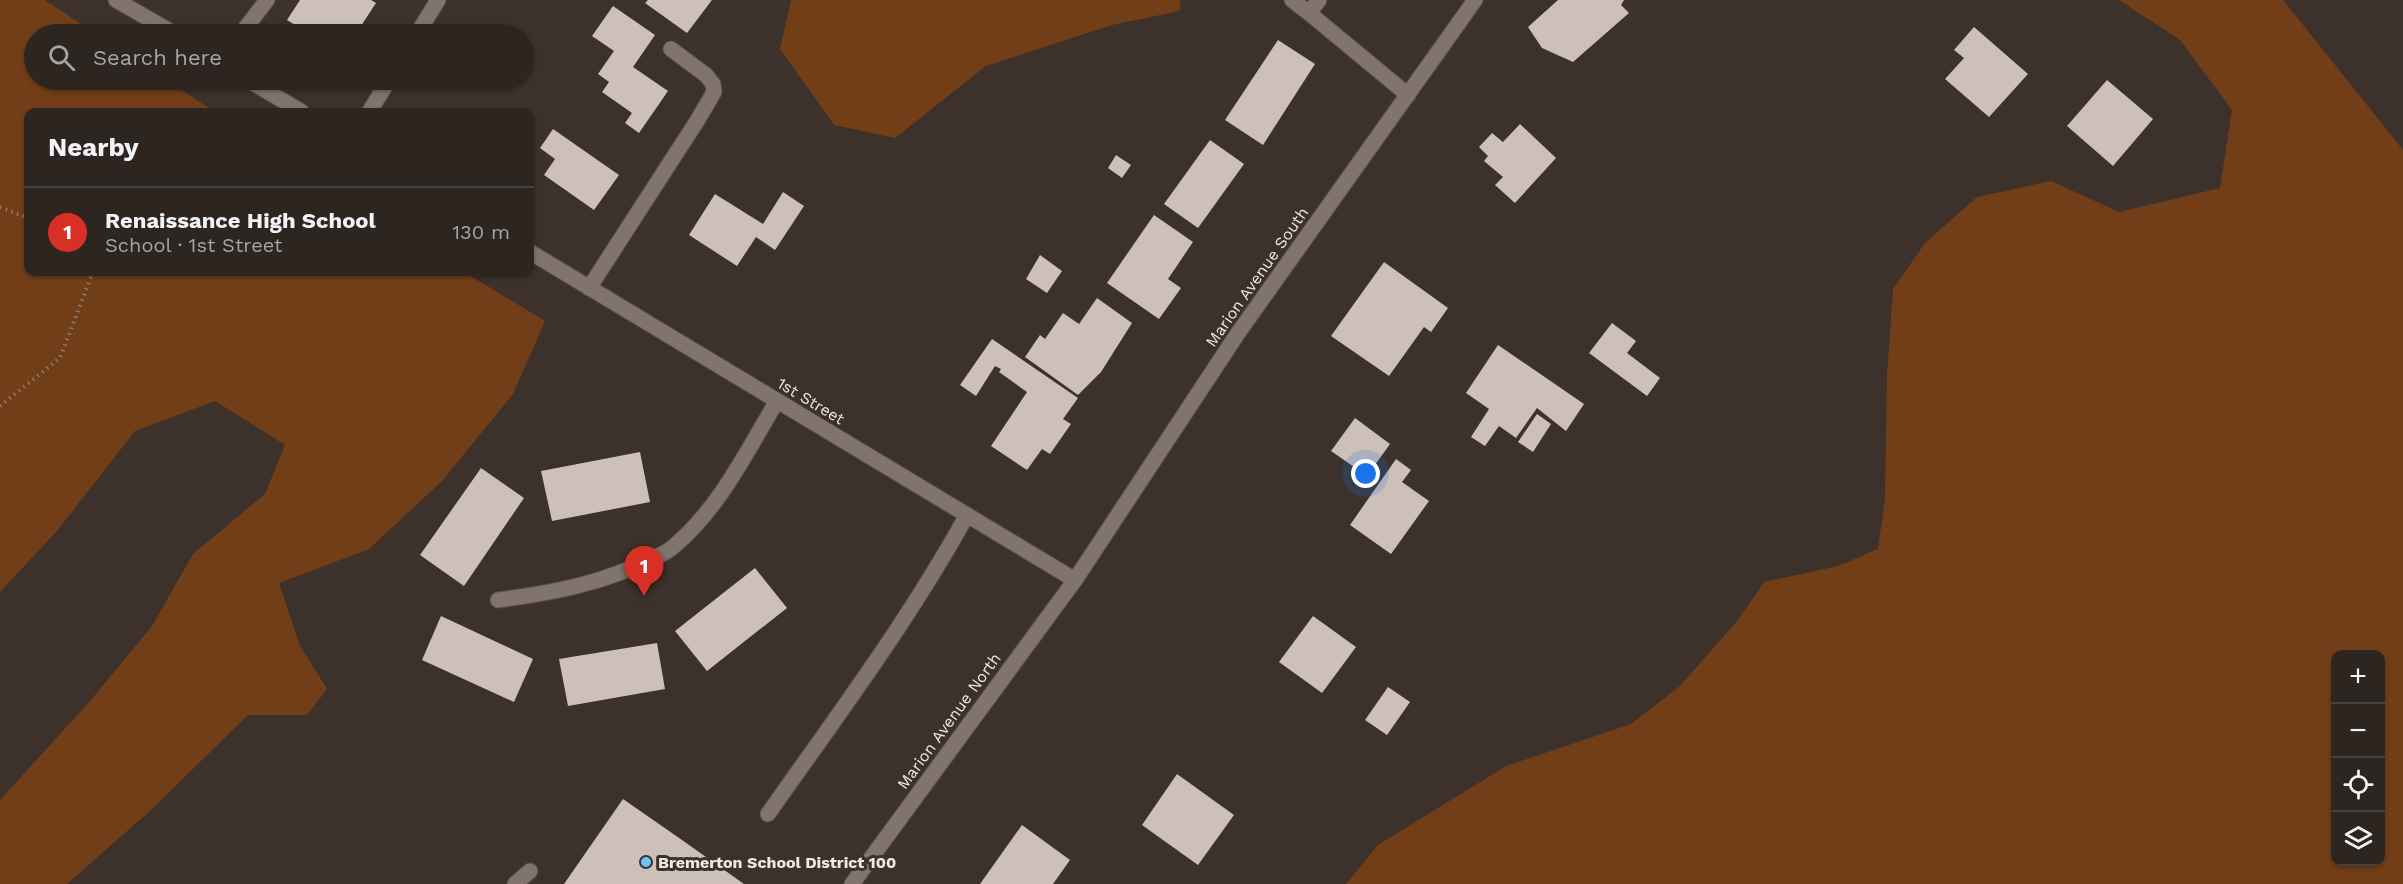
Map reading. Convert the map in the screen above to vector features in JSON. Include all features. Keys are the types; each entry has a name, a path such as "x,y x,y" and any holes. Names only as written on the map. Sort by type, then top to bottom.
{"main road":[{"path":"116,0 158,24"},
{"path":"249,24 267,0"},
{"path":"423,24 438,0"},
{"path":"1292,0 1408,95"},
{"path":"1309,13 1319,0"},
{"name":"Marion Avenue South","path":"1075,580 1238,333 1475,0"},
{"path":"589,288 714,92 713,84 706,75 671,49"},
{"path":"265,90 295,108"},
{"path":"372,108 383,90"},
{"name":"1st Street","path":"534,254 1075,580"},
{"path":"498,600 547,594 594,582 638,567 672,549 693,528 729,482 777,401"},
{"path":"768,814 910,612 937,570 967,515"},
{"name":"Marion Avenue North","path":"852,884 1075,580"},
{"path":"515,884 530,872"}],"path":[{"path":"0,207 24,216"},
{"path":"0,405 60,358 91,276"}],"shaded area":[{"path":"0,0 45,0 81,24 24,24 24,90 181,90 210,108 24,108 24,276 471,276 545,321 513,394 442,481 369,549 279,583 300,646 327,689 307,715 248,715 151,810 67,884 0,884 0,800 90,701 152,626 193,554 265,494 285,445 215,401 135,431 57,531 0,592"},
{"path":"791,0 1180,0 1180,11 1112,25 986,66 895,138 834,125 780,49"},
{"path":"2119,0 2283,0 2403,150 2403,884 1346,884 1378,845 1506,766 1631,724 1680,686 1738,620 1764,582 1838,566 1878,549 1885,498 1887,375 1893,289 1925,243 1977,197 2051,181 2119,212 2220,188 2232,110 2180,40"}],"building":[{"path":"300,0 371,0 376,3 362,24 294,24 287,20"},
{"path":"648,0 712,0 687,33 645,3"},
{"path":"1558,0 1624,0 1621,5 1629,13 1573,62 1542,48 1528,27"},
{"path":"613,6 655,35 633,67 668,91 639,133 625,123 632,113 602,92 609,82 598,74 614,51 592,36"},
{"path":"1974,27 2028,74 1989,117 1945,79 1964,58 1954,50"},
{"path":"1278,40 1315,64 1263,145 1225,120"},
{"path":"2107,80 2153,119 2113,166 2067,126"},
{"path":"1520,124 1556,158 1515,203 1495,185 1503,177 1484,161 1488,156 1479,147 1492,133 1503,142"},
{"path":"553,129 619,175 594,210 544,175 555,159 540,148"},
{"path":"1210,140 1244,164 1198,228 1164,204"},
{"path":"1116,155 1131,165 1122,178 1108,168"},
{"path":"783,192 804,206 775,250 756,237 737,266 689,235 715,194 763,224"},
{"path":"1154,215 1193,242 1168,279 1181,288 1159,319 1107,283"},
{"path":"1040,255 1062,271 1047,293 1026,279"},
{"path":"1384,262 1448,308 1431,332 1424,327 1389,376 1331,336"},
{"path":"1097,298 1132,323 1101,372 1078,395 1025,357 1040,335 1045,339 1063,313 1079,324"},
{"path":"1612,323 1636,341 1627,353 1660,378 1647,396 1589,353"},
{"path":"992,339 1078,398 1063,419 1071,424 1050,454 1042,449 1027,470 991,446 1027,392 999,372 1001,369 995,366 976,396 960,385"},
{"path":"1498,345 1584,404 1566,431 1537,408 1516,438 1499,426 1485,446 1471,437 1489,409 1466,393"},
{"path":"1537,414 1551,424 1533,452 1518,442"},
{"path":"1355,418 1390,444 1367,476 1331,451"},
{"path":"640,452 650,502 552,521 541,471"},
{"path":"1396,459 1411,470 1402,482 1429,501 1391,554 1350,525"},
{"path":"481,468 524,498 464,586 420,555"},
{"path":"755,568 787,608 707,671 675,631"},
{"path":"441,616 533,659 514,702 422,660"},
{"path":"1313,616 1356,647 1322,693 1279,662"},
{"path":"657,643 665,689 568,706 559,659"},
{"path":"1388,687 1410,702 1387,735 1365,720"},
{"path":"1177,774 1234,815 1198,865 1142,825"},
{"name":"Bremerton School District 100","path":"623,799 682,840 744,884 564,884"},
{"path":"1022,825 1070,860 1053,884 980,884"}],"place":[{"name":"Renaissance High School","path":"644,596"},
{"name":"Bremerton School District 100","path":"646,862"}]}
